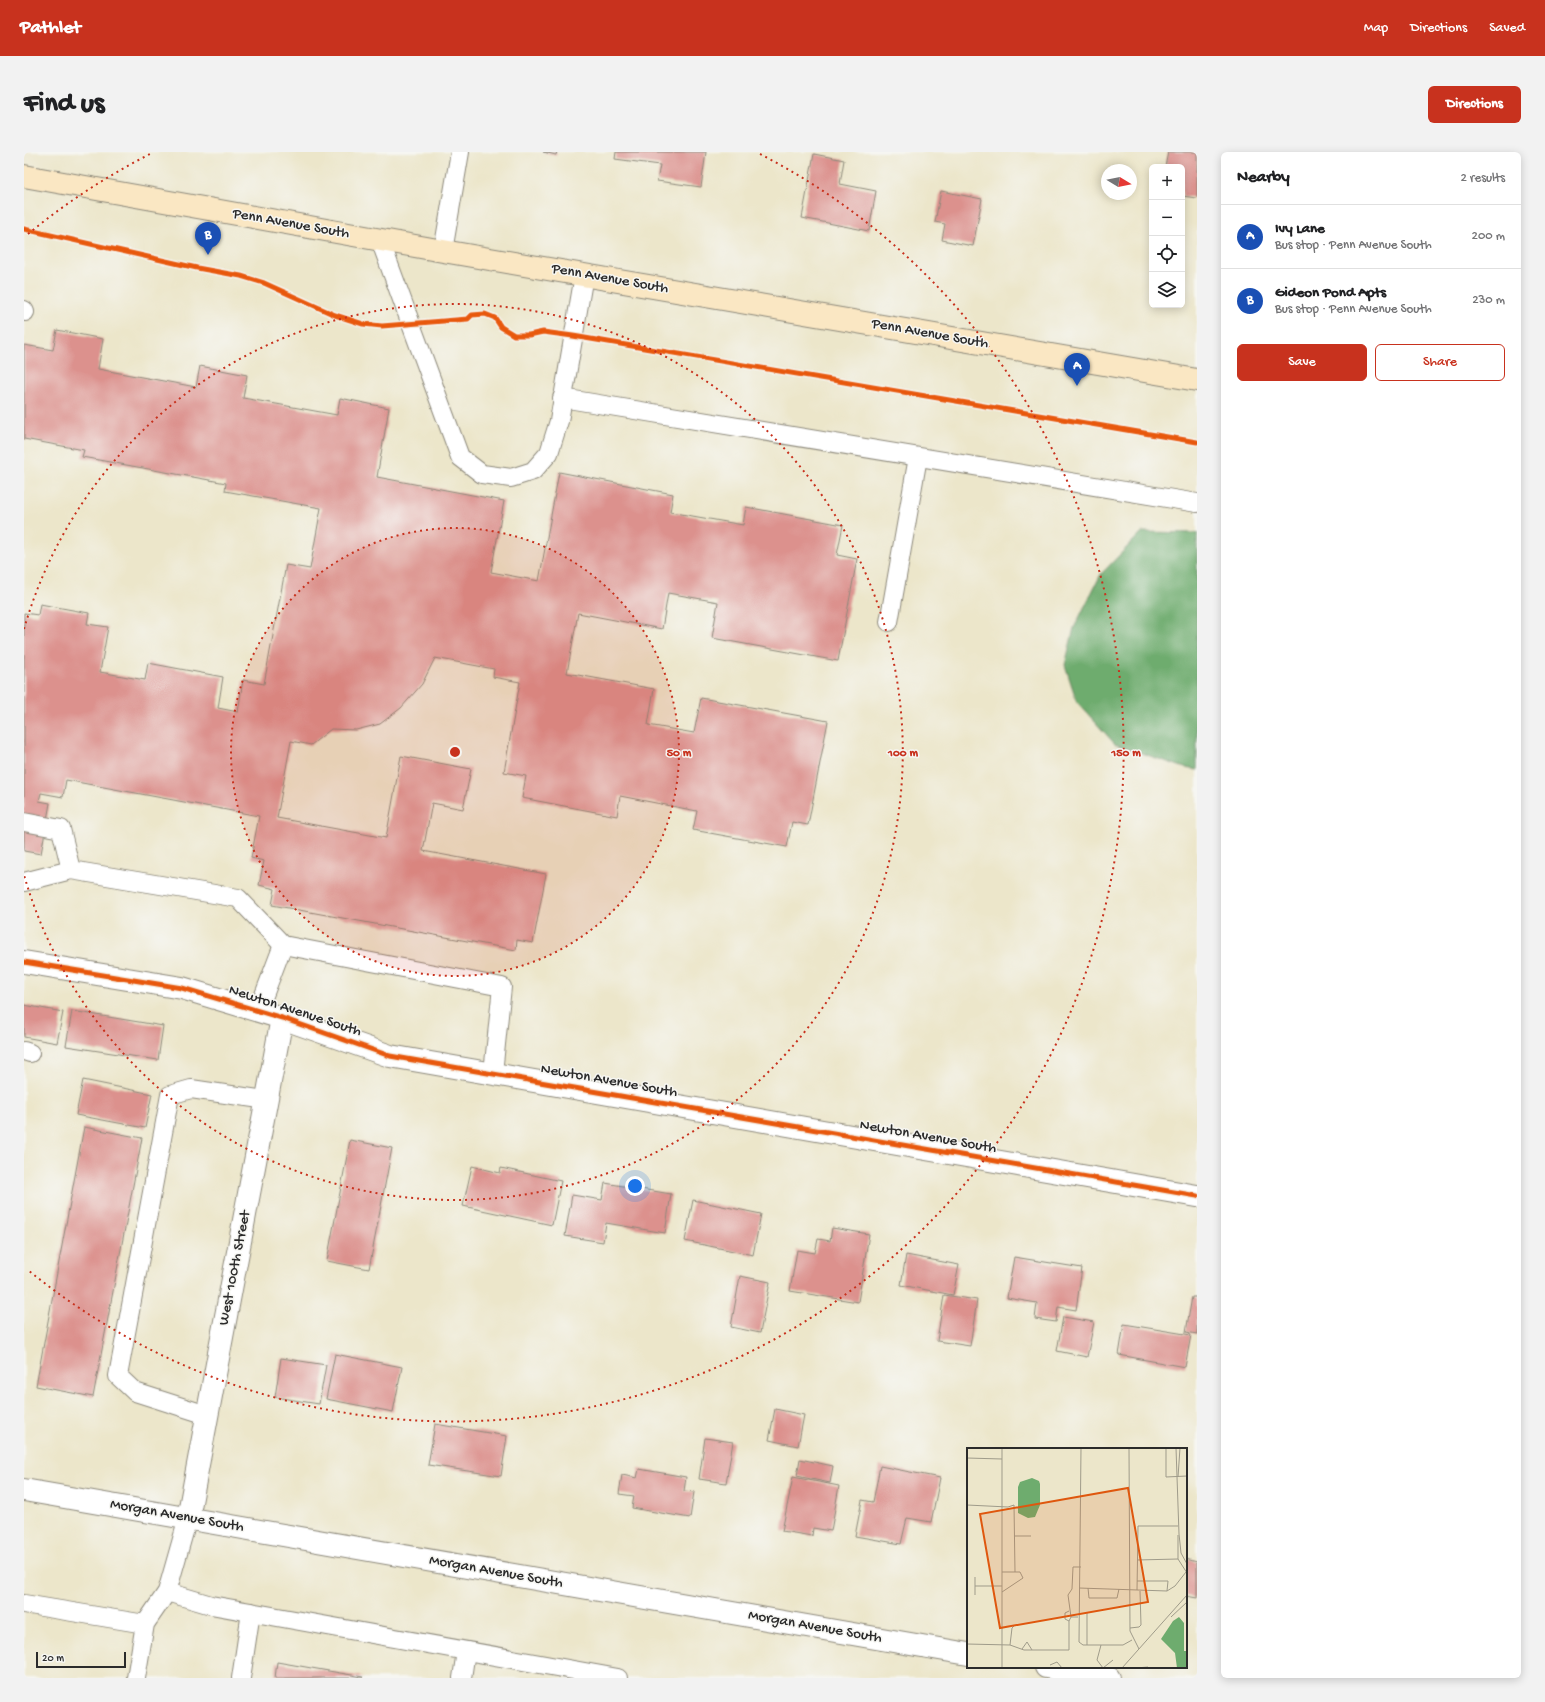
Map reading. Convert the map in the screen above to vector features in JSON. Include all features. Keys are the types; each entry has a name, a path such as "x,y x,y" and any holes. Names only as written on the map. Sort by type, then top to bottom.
{"main road":[{"name":"Penn Avenue South","path":"24,176 443,251 1197,380"}],"street":[{"name":"Newton Avenue South","path":"24,962 182,988 282,1018 390,1056 1197,1196"},
{"name":"West 100th Street","path":"188,1518 282,1018"},
{"name":"Morgan Avenue South","path":"24,1490 967,1654"},
{"path":"1052,1668 1109,1678"}],"lane":[{"path":"443,251 460,152"},
{"path":"380,240 460,457 482,474 511,478 533,471 549,453 559,421 584,275"},
{"path":"562,398 1197,503"},
{"path":"889,622 918,457"},
{"path":"24,822 61,829 71,870"},
{"path":"24,882 71,870 238,898 283,945 502,987 493,1073"},
{"path":"258,1011 283,945"},
{"path":"207,1415 135,1392 118,1376 170,1095 190,1089 266,1100"},
{"path":"136,1678 145,1624 167,1592 188,1518"},
{"path":"167,1592 211,1605 618,1678"},
{"path":"24,1604 145,1624"},
{"path":"241,1678 251,1612"},
{"path":"462,1678 466,1651"}],"green space":[{"path":"1142,532 1197,533 1197,770 1185,768 1115,744 1077,702 1065,665 1074,628 1101,574"}],"building":[{"path":"543,152 557,152 556,155"},
{"path":"616,152 706,152 701,187 657,181 660,165 615,159"},
{"path":"1168,152 1197,152 1197,198 1185,196 1185,164 1166,164"},
{"path":"814,154 844,160 840,184 876,191 869,231 802,218"},
{"path":"941,191 982,199 973,246 942,240 945,224 935,222"},
{"path":"57,330 103,339 98,369 196,387 200,366 247,375 243,398 337,415 340,398 389,408 377,477 504,501 491,572 539,581 559,472 673,494 670,512 743,525 746,507 843,525 837,555 857,559 838,661 712,638 718,602 668,593 662,629 578,613 567,673 654,689 648,725 694,733 701,698 828,721 808,825 792,822 787,847 693,830 697,811 620,796 617,816 522,798 526,776 504,772 520,682 493,677 494,669 435,658 422,684 401,708 380,724 356,730 331,729 311,745 291,741 277,818 386,838 401,756 471,769 463,809 432,803 423,851 546,874 533,943 517,940 516,950 272,905 275,889 259,885 264,861 251,858 259,816 66,780 63,797 41,793 39,801 50,803 41,854 24,851 24,613 38,615 40,604 89,613 87,624 108,627 100,672 145,680 148,663 223,677 218,708 238,712 243,680 264,684 286,565 310,569 321,508 225,491 226,483 82,457 84,450 24,439 24,345 53,350"},
{"path":"24,1005 63,1012 57,1043 24,1037"},
{"path":"72,1011 163,1026 158,1060 66,1046"},
{"path":"83,1080 152,1094 145,1128 76,1115"},
{"path":"84,1127 142,1138 93,1397 36,1386"},
{"path":"350,1140 392,1148 369,1269 327,1261"},
{"path":"472,1166 500,1173 501,1168 561,1181 552,1225 463,1206"},
{"path":"605,1183 671,1194 665,1233 606,1223 603,1242 565,1236 572,1195 602,1200"},
{"path":"693,1200 761,1214 753,1255 685,1241"},
{"path":"832,1228 869,1234 858,1302 790,1291 797,1250 815,1253 818,1239 830,1241"},
{"path":"906,1255 959,1265 953,1295 901,1285"},
{"path":"1014,1257 1082,1268 1076,1310 1058,1307 1056,1322 1035,1319 1037,1303 1007,1298"},
{"path":"740,1276 770,1282 760,1333 731,1327"},
{"path":"944,1295 977,1300 970,1346 937,1341"},
{"path":"1192,1297 1197,1297 1197,1334 1186,1332"},
{"path":"1063,1317 1094,1322 1087,1357 1057,1351"},
{"path":"1124,1324 1191,1335 1185,1367 1119,1355"},
{"path":"335,1354 402,1367 393,1412 326,1399"},
{"path":"281,1358 326,1365 319,1404 275,1397"},
{"path":"775,1409 804,1415 798,1446 769,1440"},
{"path":"435,1424 507,1436 501,1476 428,1465"},
{"path":"705,1438 733,1442 726,1483 699,1479"},
{"path":"800,1459 833,1466 830,1483 797,1476"},
{"path":"880,1466 940,1478 931,1522 907,1518 901,1544 855,1536 862,1500 873,1502"},
{"path":"639,1469 686,1477 684,1491 694,1492 690,1518 632,1508 634,1496 619,1494 622,1475 637,1478"},
{"path":"793,1477 839,1486 831,1531 813,1528 812,1536 782,1531"},
{"path":"1187,1559 1197,1562 1197,1598 1187,1596"},
{"path":"277,1662 363,1677 275,1678"}],"cycle path":[{"path":"24,229 197,268 241,276 264,283 335,315 363,324 382,326 468,319 472,315 485,314 495,318 501,327 514,335 529,335 543,332 573,336 1197,442"},
{"path":"24,962 182,988 282,1018 390,1056 1197,1196"}],"place":[{"name":"Gideon Pond Apts","path":"208,255"},
{"name":"Ivy Lane","path":"1077,386"}]}
